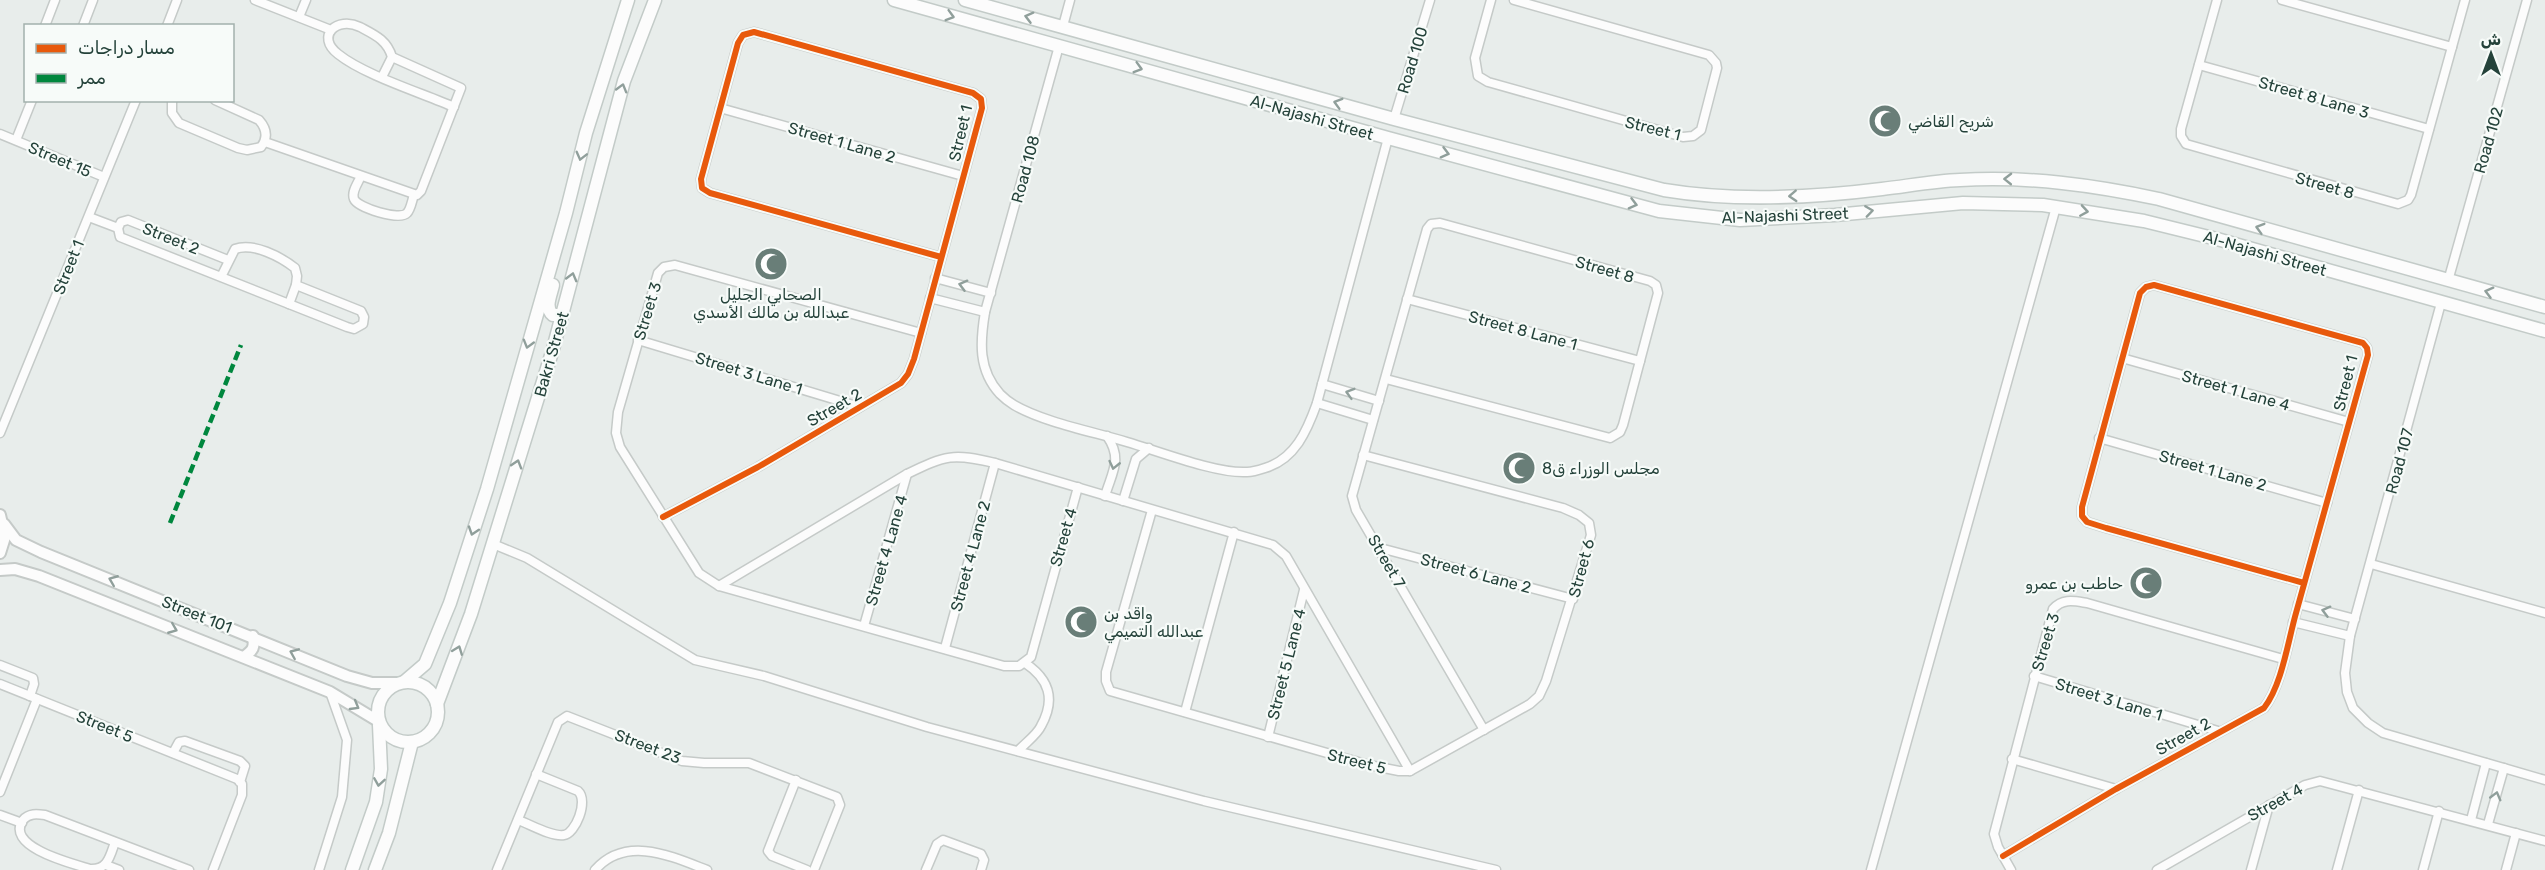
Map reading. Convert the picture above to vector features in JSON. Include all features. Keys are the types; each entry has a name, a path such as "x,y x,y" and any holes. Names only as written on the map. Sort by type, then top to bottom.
{"main road":[{"name":"Bakri Street","path":"401,682 424,664 450,603 487,489 566,213 586,133 628,0"},
{"name":"Bakri Street","path":"437,704 471,614 493,544 562,315 624,81 655,0"},
{"path":"644,25 664,0"},
{"name":"Al-Najashi Street","path":"894,0 1659,211 1740,220 1835,215 1963,203 2007,203 2056,207 2144,221 2279,256 2545,331"},
{"name":"Al-Najashi Street","path":"965,0 1394,119 1664,190 1700,196 1740,198 1829,195 1959,180 2048,180 2095,186 2159,199 2545,307"},
{"path":"1537,178 1545,171 1539,158"},
{"path":"1564,185 1563,171 1570,166"},
{"path":"562,315 553,315 548,307 566,213"},
{"path":"2279,256 2290,250 2289,236"},
{"path":"2313,266 2309,259 2310,254 2319,244"},
{"path":"352,870 376,802 381,769 377,711 380,699 387,689 401,682 425,687 437,704 438,715 433,729 421,739 412,742 392,738 379,722"},
{"path":"375,870 389,833 412,742"}],"street":[{"path":"46,24 55,0"},
{"path":"84,24 93,0"},
{"path":"168,24 177,0"},
{"path":"255,0 331,30"},
{"path":"299,17 306,0"},
{"path":"1064,26 1070,0"},
{"name":"Road 100","path":"1394,119 1430,0"},
{"name":"Street 1","path":"1491,0 1475,58 1478,76 1488,82 1683,137 1693,136 1701,130 1717,68 1709,55 1514,0"},
{"name":"Street 8","path":"2217,0 2181,129 2181,136 2186,144 2390,204 2404,203 2411,195 2465,0"},
{"path":"2282,0 2452,47"},
{"name":"Road 102","path":"2448,281 2527,0"},
{"path":"382,77 392,57 389,48 381,38 355,25 342,23 331,30 328,38 334,51 382,77 454,107"},
{"name":"Street 1","path":"754,32 973,93 981,99 982,108 963,176 941,257 710,193 702,188 700,180 738,43 743,35 754,32"},
{"name":"Road 108","path":"1059,46 985,312 980,349 990,381 1002,396 1015,406 1149,448 1226,469 1246,472 1266,468 1295,449 1304,436 1317,404 1389,138"},
{"path":"361,177 354,192 354,199 359,204 392,217 401,217 407,213 414,195 421,190 461,90 459,86 392,57"},
{"name":"Street 8 Lane 3","path":"2199,65 2429,129"},
{"name":"Street 15","path":"16,140 32,102"},
{"name":"Street 1","path":"0,433 135,102"},
{"path":"172,102 172,113 179,123 238,148 261,147 265,142 264,126 259,120 219,102"},
{"name":"Street 1 Lane 2","path":"720,108 963,176"},
{"name":"Street 15","path":"0,134 104,177"},
{"path":"265,142 414,195"},
{"path":"1871,870 2056,207"},
{"name":"Street 2","path":"89,218 118,228"},
{"name":"Street 2","path":"228,260 128,220 121,222 118,228 120,237 347,327 354,328 363,324 364,318 361,311 296,285"},
{"name":"Street 8","path":"1440,223 1650,281 1656,285 1658,293 1640,361 1620,432 1610,438 1386,379 1427,229 1431,224 1440,223"},
{"path":"221,277 235,249 248,247 256,249 295,268 296,285 289,304"},
{"name":"Street 2","path":"663,517 758,467 902,383 908,374 921,333 941,257"},
{"name":"Street 3","path":"719,586 699,573 620,447 616,433 618,412 658,273 664,267 675,265 921,333"},
{"path":"935,278 991,293"},
{"name":"Street 1","path":"2154,285 2363,343 2368,355 2349,422 2304,584 2087,522 2082,516 2082,507 2099,438 2140,293 2146,287 2154,285"},
{"path":"930,298 985,312"},
{"name":"Street 8 Lane 1","path":"1407,299 1640,361"},
{"name":"Road 107","path":"2441,303 2350,636 2345,663 2347,692 2353,708 2368,723 2383,733 2545,780"},
{"name":"Street 3 Lane 1","path":"638,340 860,407"},
{"name":"Street 1 Lane 4","path":"2122,358 2349,422"},
{"name":"Street 7","path":"1386,379 1352,496 1356,510 1484,730"},
{"path":"1322,384 1379,401"},
{"path":"1317,404 1373,420"},
{"path":"1105,496 1116,455 1115,448 1107,436"},
{"name":"Street 1 Lane 2","path":"2099,438 2327,503"},
{"path":"1123,501 1136,459 1149,448"},
{"name":"Street 4","path":"719,586 935,460 952,455 995,463 1078,487 1030,657 1025,663"},
{"name":"Street 6","path":"1363,455 1579,514 1589,523 1591,535 1573,598 1539,696 1530,704 1410,771"},
{"name":"Street 4 Lane 2","path":"945,648 995,463"},
{"name":"Street 4 Lane 4","path":"864,626 908,474"},
{"name":"Street 5","path":"1078,487 1234,532 1273,545 1286,556 1410,771"},
{"name":"Street 5","path":"1152,510 1106,672 1106,681 1110,691 1369,765 1410,771"},
{"path":"0,553 5,537 2,519"},
{"name":"Street 101","path":"2,519 16,540 41,552 347,676 372,683 401,682"},
{"path":"1185,712 1234,532"},
{"path":"493,544 527,558 695,660 765,676 927,727 1299,825 1496,870"},
{"name":"Street 6 Lane 2","path":"1380,548 1573,598"},
{"path":"2371,564 2545,613"},
{"name":"Street 101","path":"0,570 15,569 39,576 244,657 330,692 379,722"},
{"name":"Street 2","path":"2003,856 2218,731 2264,708 2272,696 2304,584"},
{"path":"719,586 1004,666 1012,667 1025,663 1040,674 1045,683 1048,709 1041,728 1018,751"},
{"name":"Street 5 Lane 4","path":"1268,737 1304,590"},
{"name":"Street 3","path":"2011,870 1994,834 2053,609 2064,600 2087,603 2283,659"},
{"path":"2298,604 2355,619"},
{"path":"2293,622 2350,636"},
{"path":"244,657 255,646 253,636"},
{"path":"0,664 33,678 34,684 34,698 0,792"},
{"name":"Street 3 Lane 1","path":"2034,676 2218,731"},
{"name":"Street 5","path":"0,684 230,775 240,782"},
{"path":"319,870 342,797 347,740 330,692"},
{"name":"Street 23","path":"497,870 558,722 563,716 567,716 682,761 704,764 749,763 832,795 840,802 814,870"},
{"path":"173,753 178,742 185,741 240,761 245,766 240,782 242,795 213,870"},
{"path":"2012,759 2116,789"},
{"path":"2471,820 2486,764"},
{"path":"2504,768 2488,824 2545,841"},
{"path":"518,819 557,835 566,835 572,831 584,803 583,796 578,791 536,774"},
{"path":"796,780 768,851 772,856 807,870"},
{"name":"Street 4","path":"2161,868 2312,782 2320,781 2359,790 2488,824"},
{"path":"2337,870 2359,790"},
{"path":"2251,870 2269,805"},
{"path":"2423,870 2439,811"},
{"path":"0,815 22,823"},
{"path":"115,842 106,865 99,870 90,869 36,850 21,837 22,823 30,815 45,815 189,870"},
{"path":"2506,870 2516,833"},
{"path":"926,870 937,844 943,840 981,854 984,860 981,870"},
{"path":"595,870 609,858 625,852 643,850 658,852 707,870"},
{"path":"106,865 119,870"}],"marked path":[{"path":"170,523 241,345"}],"cycle path":[{"path":"663,517 758,467 901,383 908,374 914,359 982,108 981,99 973,93 754,32 743,35 738,43 701,179 702,188 710,193 941,257"},
{"path":"2003,856 2116,789 2264,708 2284,662 2368,355 2363,343 2154,285 2146,287 2140,293 2082,507 2082,516 2087,522 2106,528 2304,583"}],"place":[{"name":"شريح القاضي","path":"1885,121"},
{"name":"الصحابي الجليل عبدالله بن مالك الأسدي","path":"771,264"},
{"name":"مجلس الوزراء ق8","path":"1519,468"},
{"name":"حاطب بن عمرو","path":"2146,583"},
{"name":"واقد بن عبدالله التميمي","path":"1081,622"}]}
